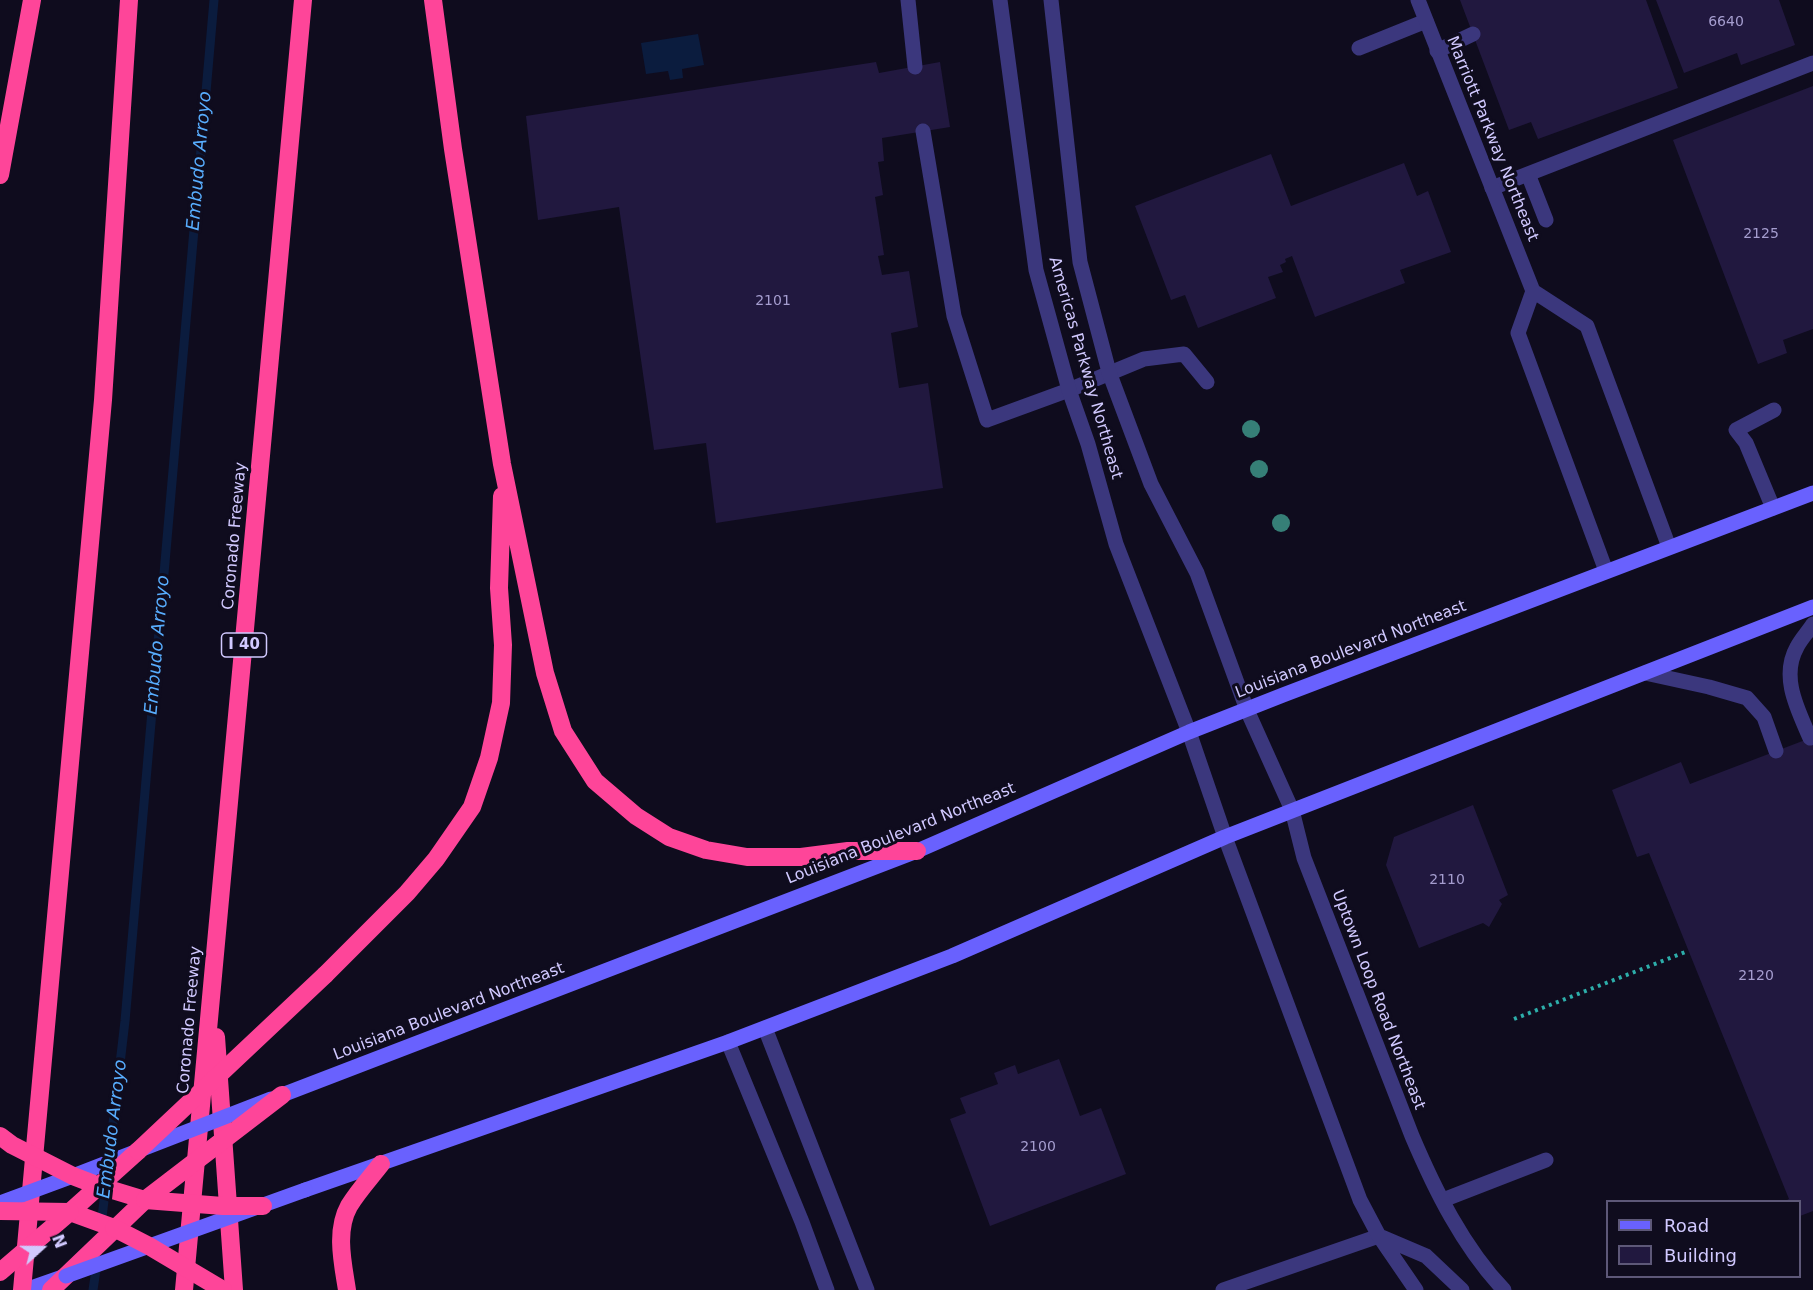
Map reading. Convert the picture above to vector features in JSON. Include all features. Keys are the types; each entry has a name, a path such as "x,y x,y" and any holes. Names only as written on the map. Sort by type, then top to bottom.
{"highway":[{"path":"0,175 32,0"},
{"path":"23,1290 104,400 129,0"},
{"name":"Coronado Freeway","path":"184,1290 303,0"},
{"path":"433,0 453,149 502,464 545,673 563,731 595,781 636,816 669,837 706,850 747,857 801,857 848,851 917,851"},
{"path":"0,1272 99,1186 325,975 407,893 436,860 472,807 489,758 501,703 503,645 499,588 502,464"},
{"path":"213,986 234,1290"},
{"path":"51,1290 146,1200 282,1095"},
{"path":"0,1136 12,1145 73,1176 146,1200 223,1206 262,1206"},
{"path":"347,1290 342,1258 342,1230 349,1207 381,1164"},
{"path":"0,1211 70,1212 114,1228 223,1290"}],"main road":[{"name":"Louisiana Boulevard Northeast","path":"0,1203 917,851 1188,732 1813,493"},
{"path":"23,1290 765,1028 952,956 1292,810 1813,607"}],"street":[{"path":"908,0 915,67"},
{"name":"Americas Parkway Northeast","path":"1000,0 1036,270 1069,390 1088,444 1116,544 1188,732"},
{"name":"Americas Parkway Northeast","path":"1051,0 1080,262 1109,372 1150,484 1197,573 1247,710"},
{"name":"Marriott Parkway Northeast","path":"1418,0 1533,291"},
{"path":"1359,48 1426,21"},
{"path":"1437,51 1473,34"},
{"path":"1492,188 1813,63"},
{"path":"923,131 954,316 987,420 1144,359 1184,354 1207,382"},
{"path":"1528,174 1546,220"},
{"path":"1606,571 1518,333 1533,291 1587,326 1669,547"},
{"path":"1773,508 1746,443 1736,430 1774,410"},
{"path":"1810,738 1796,705 1789,675 1796,649 1813,624"},
{"path":"1645,673 1709,687 1747,699 1764,717 1776,751"},
{"name":"Uptown Loop Road Northeast","path":"1247,710 1292,810 1304,858 1428,1174 1471,1247 1504,1290"},
{"path":"1188,732 1360,1200 1379,1236 1416,1290"},
{"path":"765,1028 867,1290"},
{"path":"728,1042 802,1222 827,1290"},
{"path":"1443,1200 1546,1160"},
{"path":"1222,1290 1379,1236 1426,1256 1462,1290"}],"path":[{"path":"1514,1019 1688,951"}],"water":[{"path":"698,34 704,65 682,69 683,78 670,80 668,71 646,74 641,43"}],"building":[{"path":"1460,0 1646,0 1678,88 1538,139 1531,122 1509,130"},
{"path":"1656,0 1779,0 1795,45 1741,65 1737,53 1684,73"},
{"path":"876,62 879,73 940,62 950,127 882,138 884,161 878,162 883,195 875,197 884,255 878,256 882,275 909,271 918,327 891,333 899,388 928,383 943,488 716,523 706,443 654,450 619,207 538,220 526,116"},
{"path":"1813,86 1813,329 1783,340 1787,353 1758,364 1673,140"},
{"path":"1271,154 1291,206 1404,163 1417,196 1428,191 1451,252 1400,270 1405,283 1315,317 1292,256 1280,265 1283,272 1268,277 1276,298 1198,328 1185,295 1171,300 1135,206"},
{"path":"1813,737 1813,1211 1801,1216 1801,1200 1787,1200 1789,1199 1649,853 1637,857 1612,790 1681,762 1690,784"},
{"path":"1473,805 1508,895 1499,900 1502,904 1489,927 1483,923 1419,948 1386,865 1394,837"},
{"path":"1059,1059 1080,1116 1101,1108 1126,1174 990,1226 950,1119 966,1113 960,1098 998,1084 994,1073 1015,1065 1018,1074"}],"waterway":[{"name":"Embudo Arroyo","path":"108,1166 125,1021 214,0"},
{"name":"Embudo Arroyo","path":"101,1225 106,1185"},
{"name":"Embudo Arroyo","path":"93,1290 97,1263"}]}
